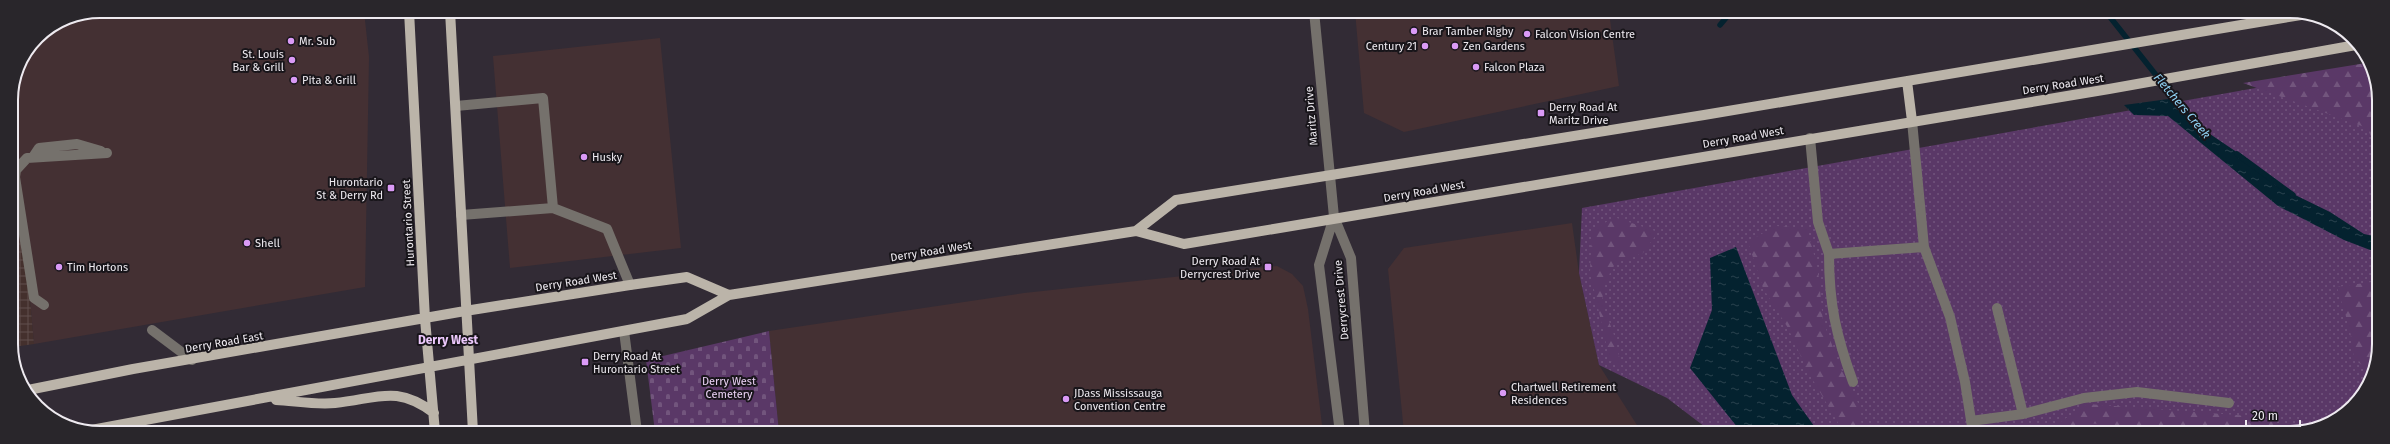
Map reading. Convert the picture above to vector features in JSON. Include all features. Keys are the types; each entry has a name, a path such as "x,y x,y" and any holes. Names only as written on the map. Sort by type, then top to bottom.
{"main road":[{"name":"Hurontario Street","path":"409,18 425,318 435,426"},
{"path":"450,18 473,426"},
{"name":"Derry Road West","path":"1136,231 1176,200 2283,18"},
{"name":"Derry Road West","path":"469,358 687,319 729,295 1136,231 1184,244 2109,89 2352,46"},
{"path":"1907,81 1912,121"},
{"name":"Derry Road West","path":"425,318 687,277 729,295"},
{"name":"Derry Road East","path":"32,389 425,318"},
{"path":"129,426 469,358"},
{"path":"260,399 333,403 392,394 420,403 434,413"}],"street":[{"name":"Maritz Drive","path":"1315,18 1334,218"},
{"path":"456,106 543,98 553,208"},
{"path":"1912,121 1924,247 1950,317 1965,382 1972,426"},
{"path":"1810,138 1818,222 1829,254 1829,293 1839,343 1853,382"},
{"path":"18,168 26,158 33,157 39,148 77,144 107,153"},
{"path":"18,196 34,298 44,305"},
{"path":"461,215 553,208 607,228 630,285"},
{"name":"Derrycrest Drive","path":"1334,218 1319,265 1339,426"},
{"name":"Derrycrest Drive","path":"1334,218 1351,258 1364,426"},
{"path":"1829,254 1924,247"},
{"path":"1997,308 2023,414"},
{"path":"152,330 192,360"},
{"path":"624,331 636,426"},
{"path":"1972,421 2023,414 2084,398 2137,392 2229,403"}],"shaded area":[{"path":"100,18 365,18 369,57 365,287 34,344 18,162 18,94 22,73 26,64 38,46 46,38 73,22"},
{"path":"1356,18 1610,18 1619,86 1404,132 1364,113"},
{"path":"660,38 681,248 510,268 493,56"},
{"path":"18,162 34,344 18,346"},
{"path":"1572,223 1579,273 1599,365 1638,426 1403,426 1388,269 1404,248"},
{"path":"1277,266 1292,274 1303,286 1308,309 1322,426 778,426 769,331 1024,293"}],"green space":[{"path":"2364,63 2368,73 2371,89 2372,138 2367,128 2243,83"},
{"path":"2351,71 2372,95 2372,100 2372,344 2368,371 2355,394 2340,409 2322,420 2290,426 1704,426 1667,398 1599,365 1579,273 1582,208"},
{"path":"1614,217 1658,232 1643,253 1619,262 1613,267 1604,285 1602,302 1615,338 1621,365 1610,361 1590,272 1592,231"},
{"path":"1775,226 1807,228 1818,270 1823,321 1841,369 1858,403 1862,426 1840,426 1807,370 1788,328 1763,288 1748,242"},
{"path":"2372,282 2372,344 2368,370 2354,359 2350,330 2337,287"},
{"name":"Derry West Cemetery","path":"769,331 778,426 654,426 646,360"},
{"path":"2087,404 2263,417 2281,426 2103,426 2103,424 2080,423 2077,426 2054,426"}],"water":[{"path":"2176,98 2207,132 2244,157 2275,185 2330,212 2364,234 2372,236 2372,251 2344,240 2278,206 2168,116 2134,115 2124,105"},
{"path":"1736,247 1792,395 1814,426 1736,426 1690,368 1712,310 1710,258"}],"waterway":[{"path":"1720,25 1726,18"},
{"name":"Fletchers Creek","path":"2111,18 2179,104"},
{"name":"Fletchers Creek","path":"2237,154 2293,195"}],"place":[{"name":"Brar Tamber Rigby","path":"1414,31"},
{"name":"Falcon Vision Centre","path":"1527,34"},
{"name":"Mr. Sub","path":"291,41"},
{"name":"Century 21","path":"1425,46"},
{"name":"Zen Gardens","path":"1455,46"},
{"name":"St. Louis Bar & Grill","path":"292,60"},
{"name":"Falcon Plaza","path":"1476,67"},
{"name":"Pita & Grill","path":"294,80"},
{"name":"Derry Road At Maritz Drive","path":"1541,113"},
{"name":"Husky","path":"584,157"},
{"name":"Hurontario St & Derry Rd","path":"391,188"},
{"name":"Shell","path":"247,243"},
{"name":"Tim Hortons","path":"59,267"},
{"name":"Derry Road At Derrycrest Drive","path":"1268,267"},
{"name":"Derry Road At Hurontario Street","path":"585,362"},
{"name":"Chartwell Retirement Residences","path":"1503,393"},
{"name":"JDass Mississauga Convention Centre","path":"1066,399"}],"district":[{"name":"Derry West","path":"448,340"}]}
